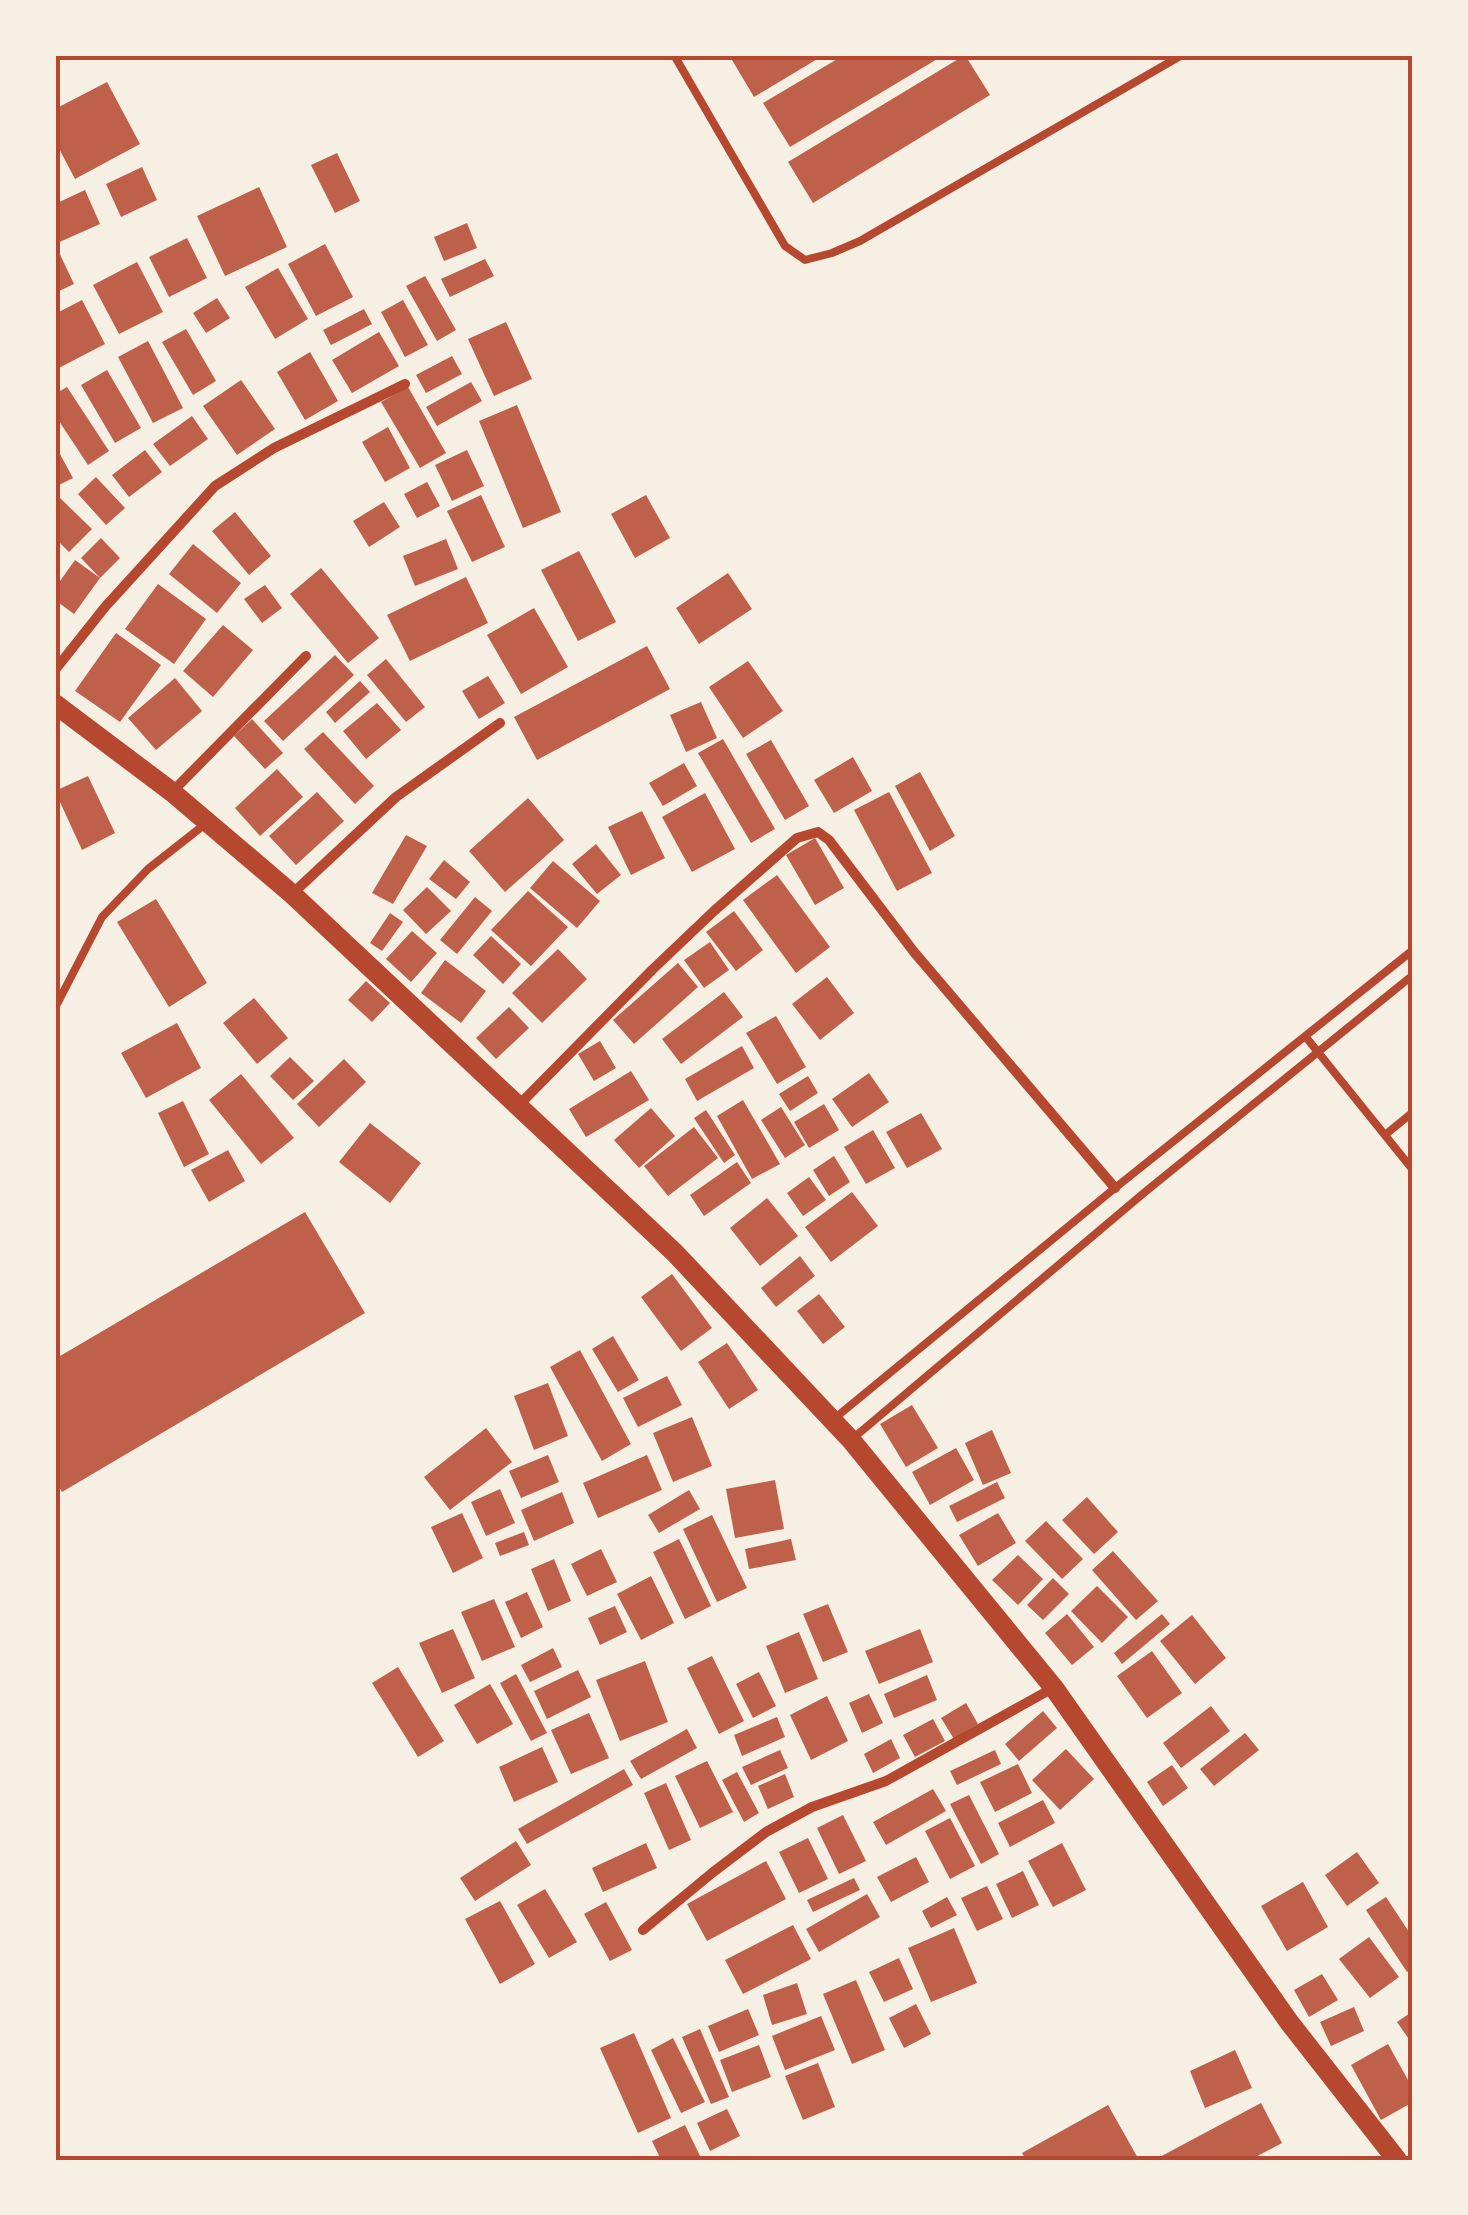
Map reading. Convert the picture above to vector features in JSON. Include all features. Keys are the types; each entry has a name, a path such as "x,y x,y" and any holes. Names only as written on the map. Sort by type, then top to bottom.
{"main road":[{"path":"55,704 172,792 292,894 675,1254 851,1440 1054,1688 1290,2022 1396,2160"}],"street":[{"path":"55,670 104,607 214,486 274,448 405,384"},
{"path":"172,792 306,656"},
{"path":"292,894 396,797 500,723"},
{"path":"517,1106 714,911 797,838 818,832 829,840 914,952 1115,1188"},
{"path":"644,1930 766,1832 812,1807 886,1780 1054,1688"}],"lane":[{"path":"674,55 785,246 805,260 860,241 1182,55"},
{"path":"55,1008 102,917 148,869 208,822"},
{"path":"831,1420 1413,950"},
{"path":"851,1440 1130,1204 1413,976"},
{"path":"1305,1036 1413,1170"},
{"path":"1385,1135 1413,1112"}],"building":[{"path":"729,55 824,55 754,97"},
{"path":"844,55 944,55 790,147 763,103"},
{"path":"965,55 990,95 813,203 788,162"},
{"path":"107,82 140,144 75,179 55,141 55,109"},
{"path":"337,153 360,201 335,213 311,165"},
{"path":"142,167 157,200 121,217 106,184"},
{"path":"259,187 287,247 225,276 197,216"},
{"path":"85,190 100,224 55,244 55,204"},
{"path":"467,223 477,248 444,261 434,237"},
{"path":"187,238 207,278 169,297 149,257"},
{"path":"55,244 74,284 55,293"},
{"path":"325,244 353,297 316,316 288,264"},
{"path":"485,259 494,276 450,297 441,279"},
{"path":"137,262 163,312 119,334 93,285"},
{"path":"278,268 308,319 275,339 245,287"},
{"path":"425,276 456,330 437,341 406,286"},
{"path":"217,298 230,318 206,333 193,313"},
{"path":"82,300 105,344 55,370 55,314"},
{"path":"403,300 428,345 405,357 381,312"},
{"path":"364,309 372,324 331,345 323,330"},
{"path":"506,322 532,379 494,396 468,339"},
{"path":"186,329 216,381 193,395 162,342"},
{"path":"379,332 399,366 352,393 332,360"},
{"path":"148,341 183,408 153,423 118,357"},
{"path":"310,352 338,401 305,420 277,372"},
{"path":"452,356 462,374 426,393 416,375"},
{"path":"107,370 141,428 115,443 81,385"},
{"path":"241,380 275,429 237,455 203,406"},
{"path":"471,382 482,401 437,426 426,407"},
{"path":"67,387 109,451 88,465 55,415 55,394"},
{"path":"408,387 446,453 420,468 381,402"},
{"path":"517,405 561,512 523,528 479,421"},
{"path":"192,416 208,439 170,466 153,444"},
{"path":"388,427 410,468 385,482 362,442"},
{"path":"55,445 73,478 55,487"},
{"path":"145,450 162,472 129,497 112,475"},
{"path":"467,450 484,486 452,501 435,465"},
{"path":"96,477 125,508 106,525 78,494"},
{"path":"427,482 440,506 417,518 404,494"},
{"path":"481,495 505,547 472,562 447,511"},
{"path":"646,495 670,538 635,558 611,514"},
{"path":"60,498 92,529 69,552 55,538 55,503"},
{"path":"384,502 400,527 369,547 353,521"},
{"path":"235,512 271,556 249,575 212,531"},
{"path":"101,538 120,558 100,578 81,558"},
{"path":"446,539 458,569 415,586 403,556"},
{"path":"193,544 241,583 217,613 169,574"},
{"path":"579,551 616,622 578,641 541,570"},
{"path":"75,560 100,578 74,614 55,600 55,588"},
{"path":"321,568 379,638 348,663 290,594"},
{"path":"728,573 752,609 699,644 676,608"},
{"path":"466,577 488,623 410,661 387,615"},
{"path":"158,584 206,619 174,664 125,629"},
{"path":"265,585 282,608 262,623 244,599"},
{"path":"534,608 568,667 521,694 487,635"},
{"path":"223,625 253,650 213,697 183,671"},
{"path":"116,633 161,665 120,722 75,691"},
{"path":"647,646 670,689 537,760 514,717"},
{"path":"335,655 354,675 283,741 264,721"},
{"path":"386,659 425,707 406,722 367,675"},
{"path":"748,661 783,711 743,738 709,687"},
{"path":"488,676 505,703 479,719 462,691"},
{"path":"175,678 202,711 156,750 128,718"},
{"path":"360,681 370,692 335,723 326,712"},
{"path":"701,702 717,738 686,752 670,715"},
{"path":"377,703 401,730 366,759 343,731"},
{"path":"252,719 283,753 265,769 234,736"},
{"path":"323,732 374,786 355,804 304,749"},
{"path":"723,739 775,829 751,843 698,753"},
{"path":"771,740 809,806 785,820 746,754"},
{"path":"853,757 872,791 834,813 814,780"},
{"path":"684,763 697,786 663,806 649,783"},
{"path":"277,769 303,797 260,836 235,808"},
{"path":"920,772 955,836 930,851 895,786"},
{"path":"88,776 115,833 82,850 55,791"},
{"path":"317,792 344,821 296,865 269,836"},
{"path":"889,792 932,873 897,891 854,810"},
{"path":"705,793 735,849 692,872 662,817"},
{"path":"528,798 564,840 505,892 469,851"},
{"path":"642,811 665,858 631,875 608,827"},
{"path":"406,835 427,846 393,904 372,893"},
{"path":"815,838 844,888 815,905 786,855"},
{"path":"596,844 621,875 597,894 572,864"},
{"path":"444,860 470,882 456,899 429,879"},
{"path":"553,861 600,901 577,928 530,888"},
{"path":"777,875 830,947 796,973 743,900"},
{"path":"427,887 451,911 426,934 403,910"},
{"path":"528,891 568,927 531,966 491,930"},
{"path":"475,897 492,911 457,954 440,940"},
{"path":"156,899 207,983 169,1007 117,922"},
{"path":"734,911 763,950 736,971 706,932"},
{"path":"390,913 403,922 382,951 370,943"},
{"path":"412,931 437,953 411,982 386,959"},
{"path":"491,936 521,964 503,984 473,955"},
{"path":"710,942 729,970 704,988 684,960"},
{"path":"558,949 587,979 542,1023 512,993"},
{"path":"445,960 486,991 461,1023 421,993"},
{"path":"678,963 698,987 634,1044 613,1020"},
{"path":"827,977 854,1013 820,1040 792,1004"},
{"path":"366,981 390,1003 372,1022 348,1000"},
{"path":"724,992 743,1017 681,1064 662,1039"},
{"path":"254,998 288,1038 257,1064 223,1023"},
{"path":"509,1007 529,1028 496,1059 476,1038"},
{"path":"776,1016 806,1067 777,1084 746,1033"},
{"path":"177,1023 201,1068 146,1098 121,1053"},
{"path":"600,1041 616,1068 594,1081 578,1054"},
{"path":"742,1046 754,1068 697,1101 685,1079"},
{"path":"290,1057 314,1081 293,1100 270,1076"},
{"path":"344,1059 366,1082 319,1127 297,1104"},
{"path":"631,1071 649,1100 586,1137 569,1109"},
{"path":"869,1073 889,1102 852,1127 832,1099"},
{"path":"241,1074 294,1138 261,1164 209,1100"},
{"path":"808,1076 818,1093 790,1111 779,1094"},
{"path":"743,1100 780,1164 752,1179 717,1116"},
{"path":"183,1101 209,1154 184,1167 158,1113"},
{"path":"824,1104 839,1130 809,1148 794,1122"},
{"path":"781,1107 805,1145 785,1158 761,1120"},
{"path":"651,1108 675,1136 639,1168 614,1140"},
{"path":"706,1110 735,1155 724,1163 694,1118"},
{"path":"921,1113 942,1149 907,1168 886,1132"},
{"path":"370,1123 421,1163 390,1203 339,1162"},
{"path":"694,1127 718,1158 668,1196 644,1166"},
{"path":"873,1130 895,1168 866,1184 844,1147"},
{"path":"228,1150 245,1181 209,1202 191,1170"},
{"path":"834,1156 850,1182 829,1196 813,1170"},
{"path":"737,1162 751,1183 704,1216 690,1195"},
{"path":"809,1177 826,1200 803,1216 787,1193"},
{"path":"852,1192 878,1226 831,1262 805,1227"},
{"path":"767,1198 798,1236 760,1266 730,1228"},
{"path":"305,1212 365,1313 62,1492 55,1480 55,1359"},
{"path":"800,1256 815,1276 776,1307 761,1288"},
{"path":"672,1274 712,1328 681,1351 641,1297"},
{"path":"819,1294 845,1327 823,1344 797,1311"},
{"path":"613,1336 639,1380 618,1392 592,1349"},
{"path":"727,1343 758,1390 729,1409 698,1362"},
{"path":"580,1350 631,1444 602,1461 550,1367"},
{"path":"667,1376 682,1405 638,1427 623,1398"},
{"path":"548,1383 568,1436 534,1450 514,1396"},
{"path":"912,1405 938,1448 906,1467 880,1424"},
{"path":"692,1417 712,1466 673,1482 653,1433"},
{"path":"486,1428 512,1462 450,1510 424,1477"},
{"path":"992,1430 1011,1473 983,1485 965,1443"},
{"path":"956,1448 974,1480 930,1505 912,1472"},
{"path":"548,1455 559,1482 521,1498 509,1471"},
{"path":"647,1455 662,1490 598,1518 583,1483"},
{"path":"775,1480 784,1529 735,1538 726,1489"},
{"path":"997,1482 1005,1498 957,1522 949,1506"},
{"path":"500,1489 515,1523 486,1536 471,1502"},
{"path":"689,1490 700,1509 659,1533 648,1515"},
{"path":"562,1492 574,1523 534,1541 521,1510"},
{"path":"1087,1497 1118,1532 1094,1554 1062,1520"},
{"path":"462,1513 483,1558 453,1573 431,1527"},
{"path":"998,1513 1016,1543 978,1566 959,1535"},
{"path":"712,1515 747,1588 717,1602 683,1529"},
{"path":"1046,1521 1083,1559 1062,1579 1025,1541"},
{"path":"524,1532 529,1545 500,1556 495,1543"},
{"path":"679,1539 711,1606 685,1619 653,1552"},
{"path":"791,1539 796,1560 749,1569 745,1549"},
{"path":"601,1549 617,1582 587,1596 571,1564"},
{"path":"1113,1551 1158,1601 1136,1620 1092,1570"},
{"path":"1018,1555 1043,1579 1018,1605 992,1580"},
{"path":"554,1559 571,1601 548,1611 531,1569"},
{"path":"651,1576 674,1623 641,1640 617,1594"},
{"path":"1053,1578 1069,1594 1043,1620 1027,1605"},
{"path":"1097,1586 1128,1617 1102,1643 1071,1611"},
{"path":"527,1592 543,1627 521,1638 505,1602"},
{"path":"494,1599 515,1647 482,1661 461,1612"},
{"path":"828,1604 848,1652 823,1662 803,1614"},
{"path":"615,1606 627,1632 600,1645 588,1618"},
{"path":"1067,1614 1094,1647 1072,1665 1045,1633"},
{"path":"1162,1614 1170,1624 1122,1664 1114,1653"},
{"path":"1192,1615 1226,1658 1195,1684 1160,1641"},
{"path":"453,1629 475,1678 442,1693 419,1643"},
{"path":"920,1629 933,1662 879,1684 865,1651"},
{"path":"799,1632 818,1679 785,1693 766,1646"},
{"path":"553,1648 562,1667 530,1682 521,1665"},
{"path":"1152,1651 1182,1693 1147,1718 1117,1676"},
{"path":"712,1656 744,1721 719,1734 687,1668"},
{"path":"645,1661 668,1722 620,1741 596,1680"},
{"path":"398,1667 444,1741 418,1757 372,1683"},
{"path":"578,1670 591,1697 547,1719 534,1691"},
{"path":"759,1672 776,1706 753,1718 736,1684"},
{"path":"516,1674 547,1733 531,1741 500,1683"},
{"path":"927,1675 937,1700 894,1718 884,1694"},
{"path":"490,1684 513,1724 477,1744 454,1705"},
{"path":"869,1694 883,1723 862,1733 849,1703"},
{"path":"827,1696 848,1741 811,1760 790,1715"},
{"path":"966,1703 978,1724 954,1739 941,1718"},
{"path":"1211,1706 1230,1731 1181,1768 1163,1743"},
{"path":"1043,1711 1057,1728 1019,1761 1005,1744"},
{"path":"589,1713 609,1758 571,1774 551,1730"},
{"path":"777,1717 785,1737 742,1756 734,1735"},
{"path":"933,1719 945,1741 915,1757 903,1735"},
{"path":"687,1729 697,1748 641,1779 630,1761"},
{"path":"1245,1733 1259,1750 1214,1786 1200,1769"},
{"path":"891,1739 900,1758 873,1773 864,1754"},
{"path":"542,1747 558,1782 514,1802 499,1767"},
{"path":"1066,1749 1094,1779 1060,1810 1032,1780"},
{"path":"780,1750 788,1768 751,1785 742,1767"},
{"path":"995,1750 1001,1764 957,1785 950,1771"},
{"path":"707,1761 733,1812 700,1828 675,1776"},
{"path":"1018,1764 1032,1793 995,1812 980,1782"},
{"path":"1172,1765 1188,1788 1163,1806 1147,1782"},
{"path":"624,1769 633,1785 527,1844 518,1829"},
{"path":"737,1772 759,1813 744,1822 722,1780"},
{"path":"785,1774 794,1797 768,1809 758,1786"},
{"path":"666,1783 691,1840 669,1850 644,1793"},
{"path":"933,1789 946,1811 886,1845 873,1822"},
{"path":"969,1795 999,1854 981,1864 950,1804"},
{"path":"1043,1800 1055,1823 1010,1847 998,1823"},
{"path":"843,1815 866,1861 839,1874 817,1828"},
{"path":"950,1818 975,1866 950,1879 925,1831"},
{"path":"808,1838 828,1879 799,1893 779,1852"},
{"path":"516,1841 531,1865 475,1901 460,1878"},
{"path":"646,1843 657,1868 603,1892 592,1868"},
{"path":"1062,1843 1086,1890 1053,1907 1028,1861"},
{"path":"1357,1852 1379,1883 1347,1906 1325,1875"},
{"path":"916,1857 929,1882 891,1902 877,1877"},
{"path":"766,1861 786,1899 707,1941 687,1904"},
{"path":"1023,1871 1039,1905 1012,1918 996,1884"},
{"path":"854,1878 860,1890 813,1912 807,1900"},
{"path":"1303,1882 1328,1927 1287,1951 1261,1906"},
{"path":"987,1886 1003,1919 977,1931 961,1898"},
{"path":"545,1889 577,1942 549,1958 517,1905"},
{"path":"867,1894 880,1917 819,1952 806,1929"},
{"path":"947,1897 957,1915 931,1928 922,1911"},
{"path":"1386,1897 1413,1938 1413,1968 1407,1972 1366,1910"},
{"path":"500,1901 535,1964 500,1984 465,1919"},
{"path":"606,1902 632,1950 610,1961 584,1914"},
{"path":"793,1925 811,1959 743,1994 725,1960"},
{"path":"954,1928 977,1983 931,2002 908,1948"},
{"path":"1369,1937 1399,1977 1370,1998 1339,1959"},
{"path":"899,1958 913,1989 884,2002 869,1972"},
{"path":"1322,1974 1338,2000 1309,2017 1294,1990"},
{"path":"856,1980 885,2050 852,2064 823,1994"},
{"path":"797,1983 807,2014 772,2025 763,1995"},
{"path":"916,2004 931,2034 904,2048 889,2018"},
{"path":"1354,2007 1364,2031 1331,2046 1320,2022"},
{"path":"748,2009 759,2035 719,2052 708,2026"},
{"path":"1413,2011 1413,2045 1397,2022"},
{"path":"821,2016 835,2050 785,2070 772,2036"},
{"path":"700,2029 729,2097 711,2104 682,2037"},
{"path":"634,2033 671,2118 638,2133 600,2048"},
{"path":"673,2038 705,2102 681,2113 651,2050"},
{"path":"1388,2044 1413,2089 1413,2102 1381,2120 1351,2065"},
{"path":"759,2045 771,2077 732,2092 720,2060"},
{"path":"1235,2050 1252,2088 1205,2108 1190,2071"},
{"path":"818,2063 835,2107 803,2120 785,2076"},
{"path":"1261,2103 1282,2143 1250,2160 1154,2160"},
{"path":"1108,2105 1139,2160 1026,2160 1022,2153"},
{"path":"727,2109 740,2136 710,2151 697,2123"},
{"path":"685,2125 702,2160 661,2160 652,2141"}]}
